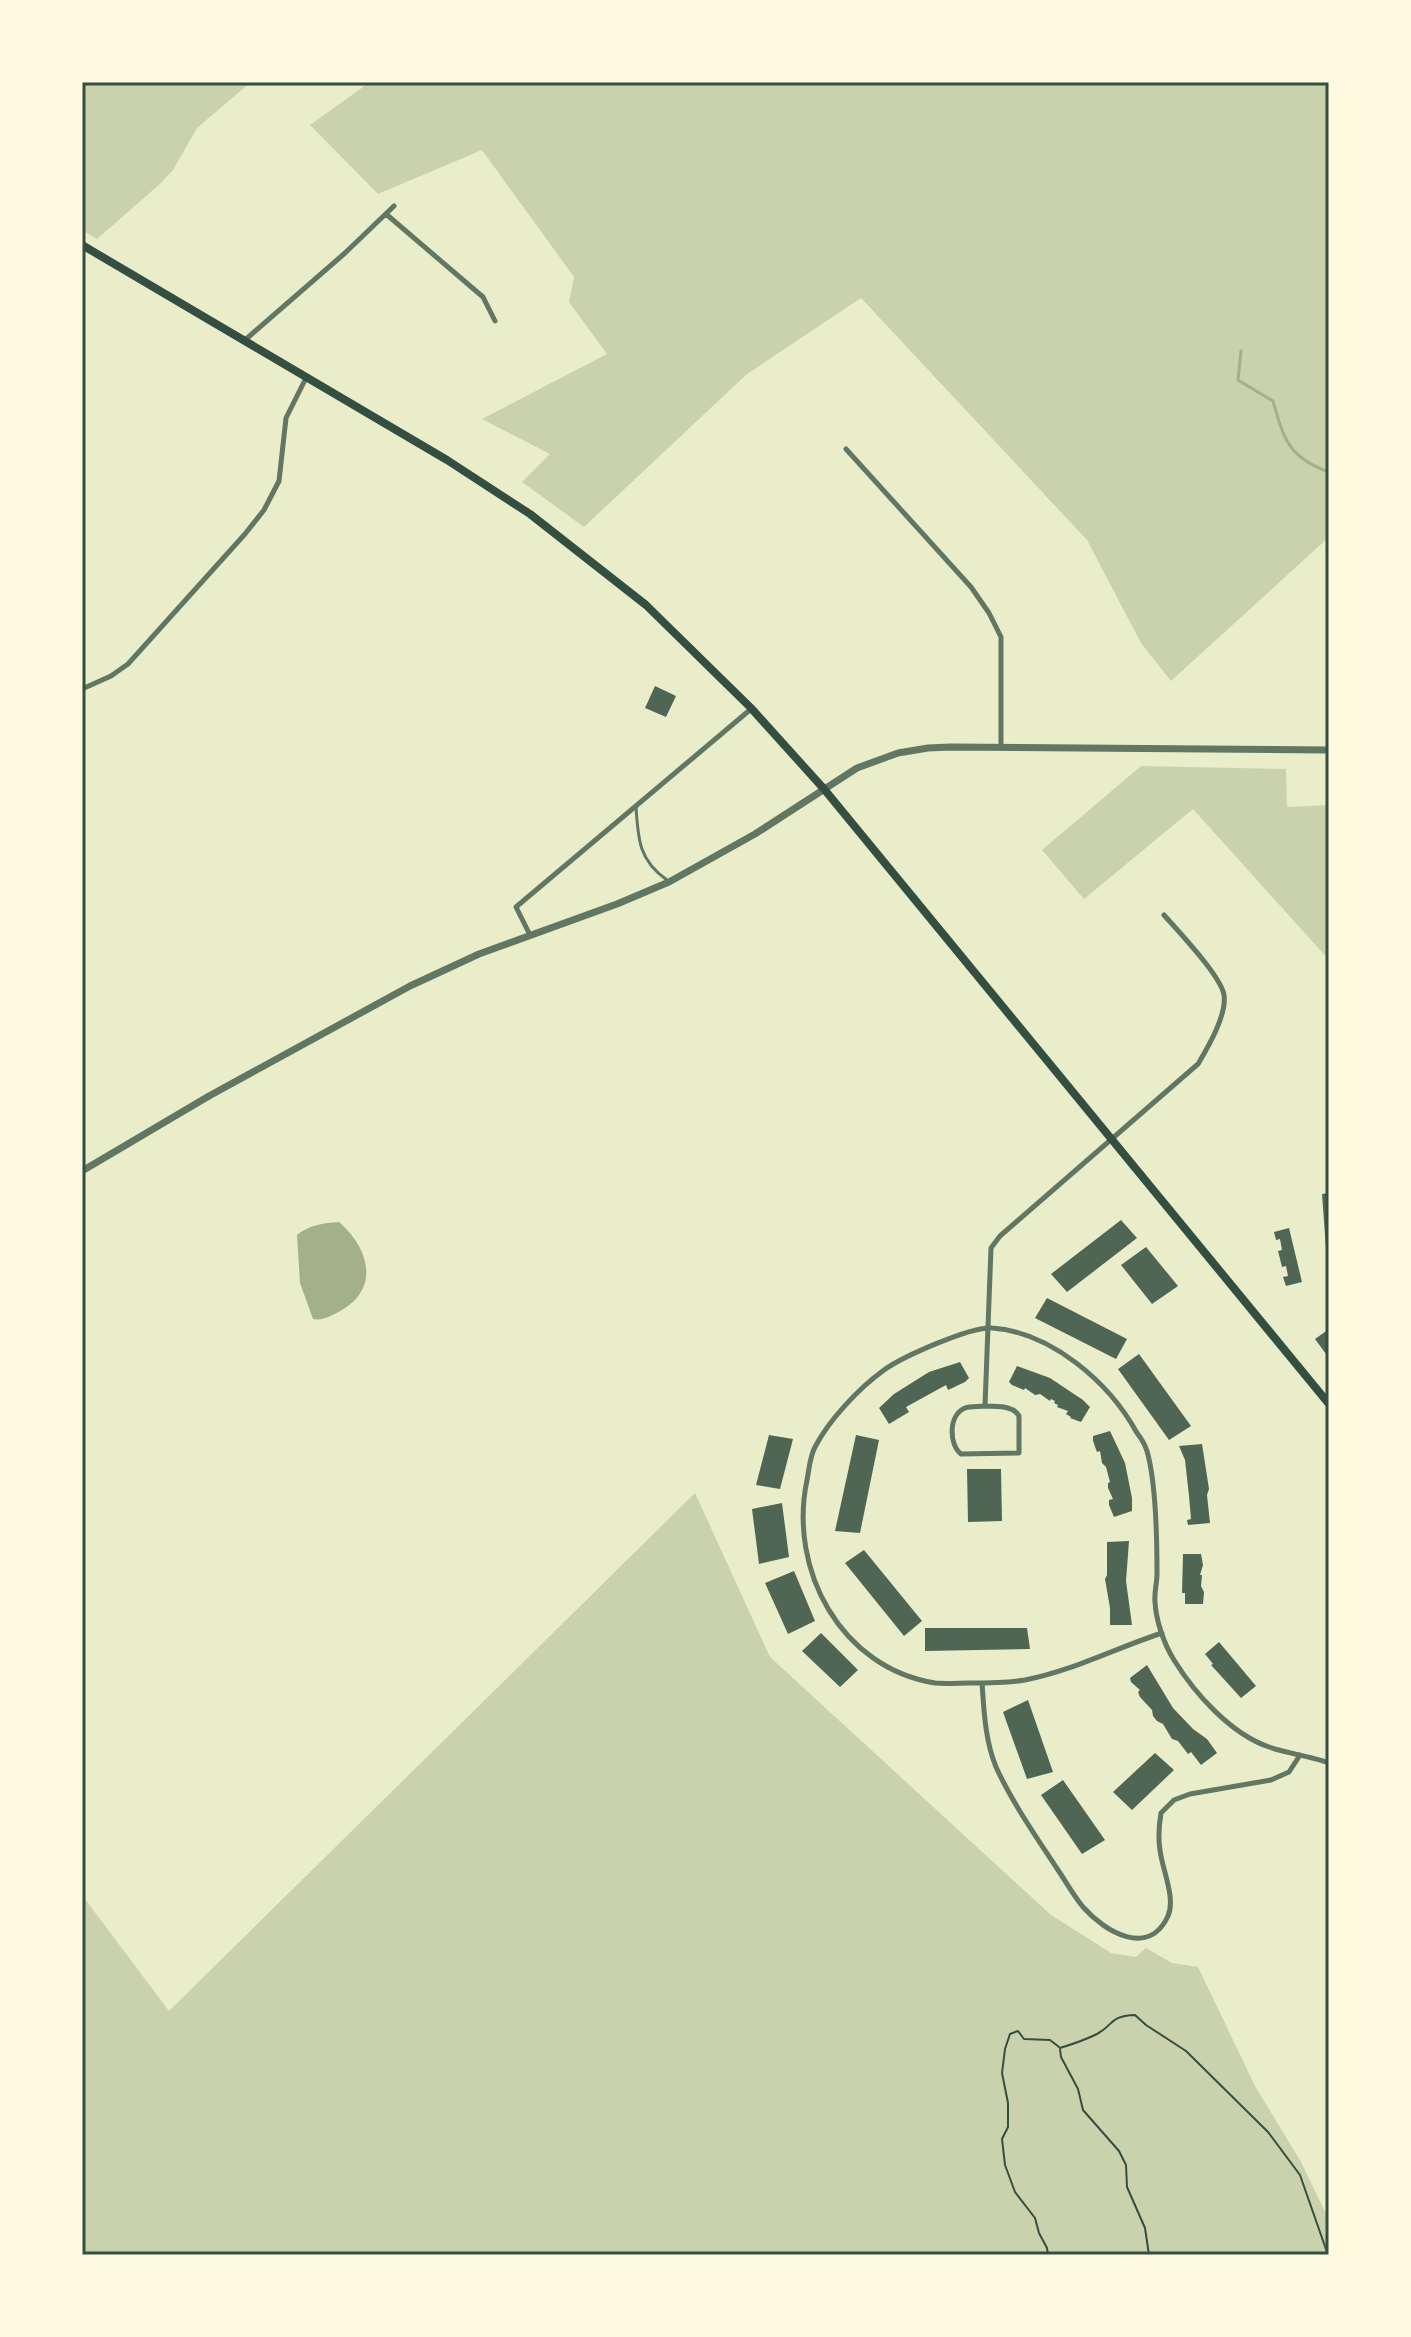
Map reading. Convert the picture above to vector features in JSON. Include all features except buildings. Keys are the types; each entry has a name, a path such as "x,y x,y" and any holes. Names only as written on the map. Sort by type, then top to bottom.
{"main road":[{"path":"82,245 447,460 530,514 646,605 751,708 824,789 1329,1404"}],"street":[{"path":"245,341 394,206"},
{"path":"386,214 483,297 495,321"},
{"path":"82,689 111,676 128,664 264,510 279,481 286,418 306,377"},
{"path":"846,449 971,587 989,613 1001,637 1001,747"},
{"path":"530,935 516,907 751,708"},
{"path":"82,1171 209,1096 410,986 479,954 669,882 755,834 857,768 898,753 928,748 1001,747 1329,750"},
{"path":"985,1406 991,1248 1000,1236 1198,1064 1213,1039 1224,994 1204,961 1164,915"},
{"path":"1162,1633 1067,1669 1024,1680 936,1683 892,1669 854,1644 828,1611 813,1576 803,1536 804,1494 814,1449 844,1406 884,1370 926,1348 988,1327 1016,1332 1049,1345 1102,1386 1128,1415 1147,1450 1156,1535 1155,1603 1162,1633 1174,1660 1234,1729 1266,1746 1329,1763"},
{"path":"985,1406 1016,1411 1019,1416 1019,1453 961,1454 956,1451 953,1444 954,1419 966,1408 985,1406"},
{"path":"982,1683 988,1740 996,1766 1028,1823 1084,1908 1118,1935 1132,1939 1144,1939 1157,1930 1169,1915 1169,1896 1159,1848 1161,1813 1174,1800 1190,1794 1271,1780 1289,1772 1300,1755"}],"lane":[{"path":"636,807 637,831 643,854 654,872 669,882"}],"path":[{"path":"1060,2048 1101,2032 1108,2023 1123,2015 1135,2015 1186,2051 1268,2132 1300,2175 1328,2255"},
{"path":"1048,2255 1035,2218 1015,2192 1005,2165 1002,2139 1008,2127 1008,2103 1002,2073 1010,2034 1018,2031 1024,2039 1050,2040 1060,2048 1061,2057 1078,2089 1083,2110 1119,2151 1126,2165 1127,2187 1145,2228 1149,2255"}],"shaded area":[{"path":"82,82 251,82 197,128 173,170 161,183 97,239 82,230"},
{"path":"370,82 1329,82 1329,537 1171,681 1141,643 1087,540 861,298 747,374 584,527 522,482 550,454 482,419 607,354 569,302 574,277 482,150 378,194 310,125"},
{"path":"1141,766 1286,769 1287,807 1329,805 1329,960 1193,809 1084,899 1042,850"},
{"path":"339,1222 363,1255 366,1279 354,1301 332,1316 313,1319 300,1283 297,1235 316,1225"},
{"path":"695,1493 770,1657 1051,1915 1111,1953 1136,1957 1146,1948 1172,1963 1198,1967 1255,2086 1301,2162 1329,2220 1329,2255 82,2255 82,1895 169,2011"}],"waterway":[{"path":"1241,351 1238,380 1273,401 1290,446 1305,460 1329,472"}]}
